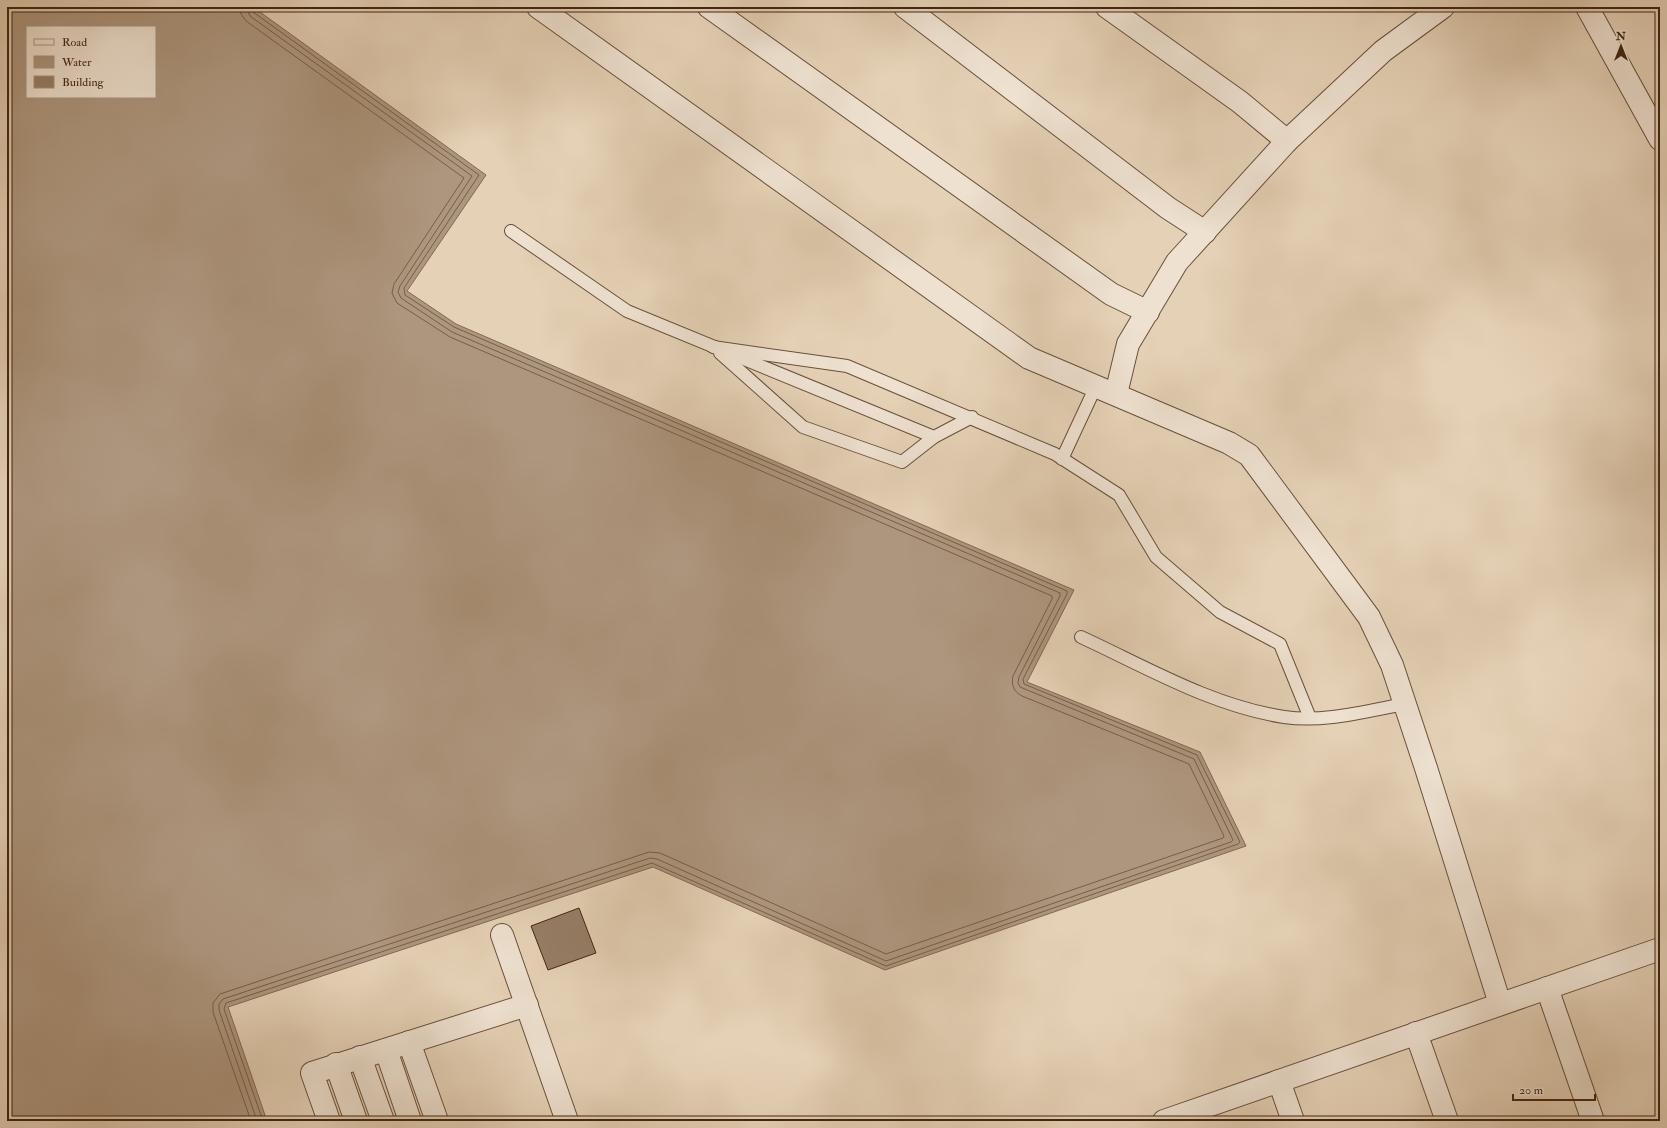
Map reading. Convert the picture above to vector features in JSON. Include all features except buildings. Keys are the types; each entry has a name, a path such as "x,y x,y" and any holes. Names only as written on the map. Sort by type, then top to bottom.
{"street":[{"path":"538,7 1029,358 1229,443 1249,455 1369,618 1392,666 1500,1004"},
{"path":"710,7 1111,294 1148,312"},
{"path":"905,7 1168,208 1205,232"},
{"path":"1107,7 1240,102 1287,141"},
{"path":"1587,7 1660,139"},
{"path":"1116,394 1128,344 1177,262 1287,141 1383,51 1431,10"},
{"path":"502,935 567,1121"},
{"path":"1164,1121 1660,949"},
{"path":"1547,988 1593,1121"},
{"path":"329,1121 312,1073 336,1064 386,1050 526,1005"},
{"path":"1416,1033 1447,1121"},
{"path":"409,1042 437,1121"},
{"path":"386,1050 410,1121"},
{"path":"360,1057 383,1121"},
{"path":"336,1064 356,1121"},
{"path":"1279,1081 1293,1121"}],"lane":[{"path":"511,231 627,311 934,437"},
{"path":"713,347 847,366 972,417 1062,459 1119,496 1156,557 1214,607 1220,612 1280,644 1310,718"},
{"path":"713,347 803,427 902,462 934,437 972,417"},
{"path":"1062,459 1096,386"},
{"path":"1081,637 1223,703 1285,717 1310,718 1344,715 1405,704"}],"water":[{"path":"7,7 253,7 486,175 407,291 456,324 1074,590 1027,682 1200,752 1246,846 885,970 653,867 228,1007 267,1121 7,1121"}]}
